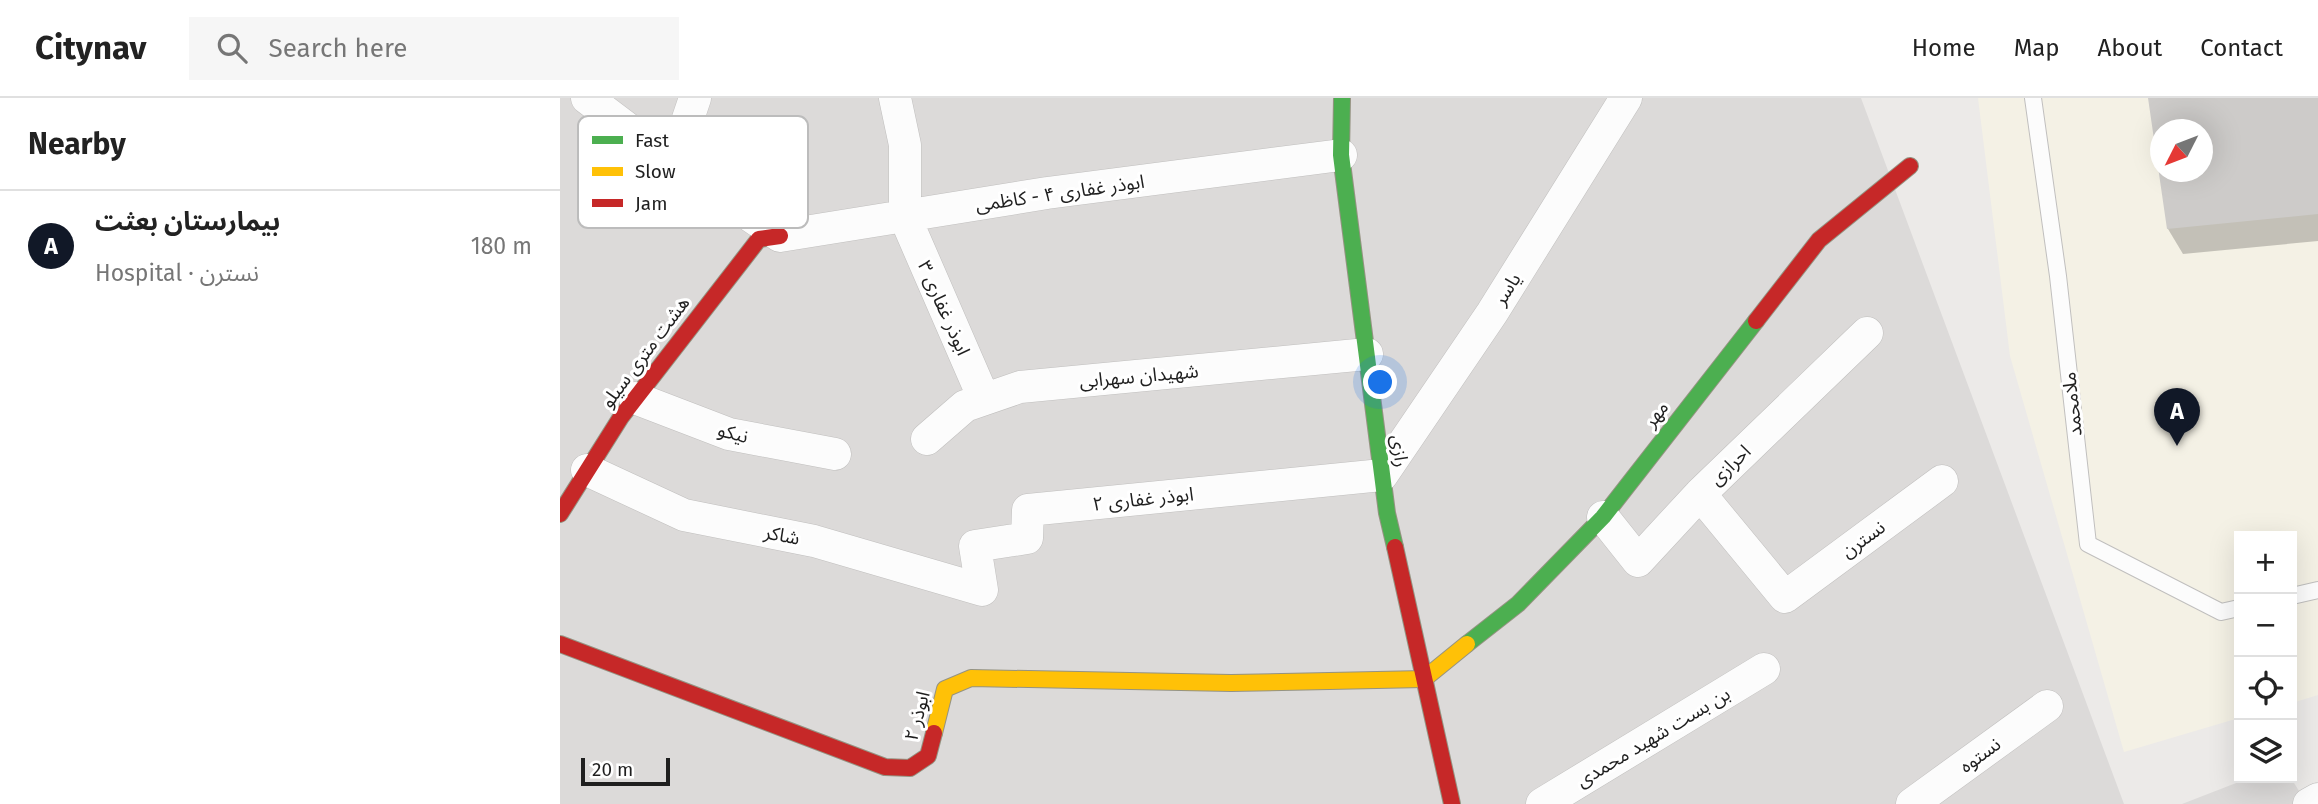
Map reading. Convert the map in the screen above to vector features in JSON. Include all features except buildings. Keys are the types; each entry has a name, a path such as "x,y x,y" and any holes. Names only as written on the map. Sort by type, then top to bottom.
{"street":[{"path":"587,98 611,116"},
{"path":"689,116 695,98"},
{"path":"895,98 905,145 905,217"},
{"name":"رازی","path":"1342,98 1341,155 1387,513 1452,804"},
{"name":"یاسر","path":"1382,475 1492,313 1626,98"},
{"name":"ابوذر غفاری ۴ - کاظمی","path":"780,236 1047,193 1341,155"},
{"name":"مهر","path":"1424,679 1518,604 1603,517 1819,240 1910,166"},
{"name":"ابوذر غفاری ۳","path":"905,217 984,399"},
{"path":"768,228 780,236"},
{"name":"هشت متری سیلو","path":"560,514 621,417 759,239 780,236"},
{"name":"احرازی","path":"1603,517 1638,561 1700,494 1867,333"},
{"name":"شهیدان سهرابی","path":"926,439 965,406 1020,387 1367,354"},
{"name":"نیکو","path":"635,398 729,434 835,454"},
{"name":"شاکر","path":"587,470 684,515 814,541 982,590"},
{"name":"ابوذر غفاری ۲","path":"982,590 975,546 1027,538 1028,510 1382,475"},
{"name":"نسترن","path":"1700,494 1785,597 1942,481"},
{"name":"ابوذر ۲","path":"560,644 885,767 910,768 928,756 945,689 971,678 1231,684 1424,679"},
{"name":"بن بست شهید محمدی","path":"1542,804 1764,669"},
{"name":"نستوه","path":"1912,804 2048,706"},
{"path":"2309,804 2318,799"}],"lane":[{"name":"ملامحمد","path":"2033,98 2058,276 2088,544 2221,612 2234,609"},
{"path":"2297,595 2318,590"}],"shaded area":[{"path":"560,98 1861,98 2124,804 560,804"},
{"path":"1978,98 2318,98 2318,695 2297,701 2297,531 2234,531 2234,719 2124,752 2010,356"},
{"path":"2236,783 2294,783 2307,804 2182,804"}],"traffic: fast":[{"path":"1342,98 1341,155 1387,513 1395,547"},
{"path":"1467,644 1518,604 1603,517 1756,321"}],"traffic: slow":[{"path":"934,733 945,689 971,678 1231,683 1424,679 1467,644"}],"traffic: jam":[{"path":"1756,321 1819,240 1910,166"},
{"path":"560,514 621,417 759,239 780,236"},
{"path":"1395,547 1452,804"},
{"path":"560,644 885,767 910,768 928,756 934,733"}],"place":[{"name":"بیمارستان بعثت","path":"2177,446"}]}
